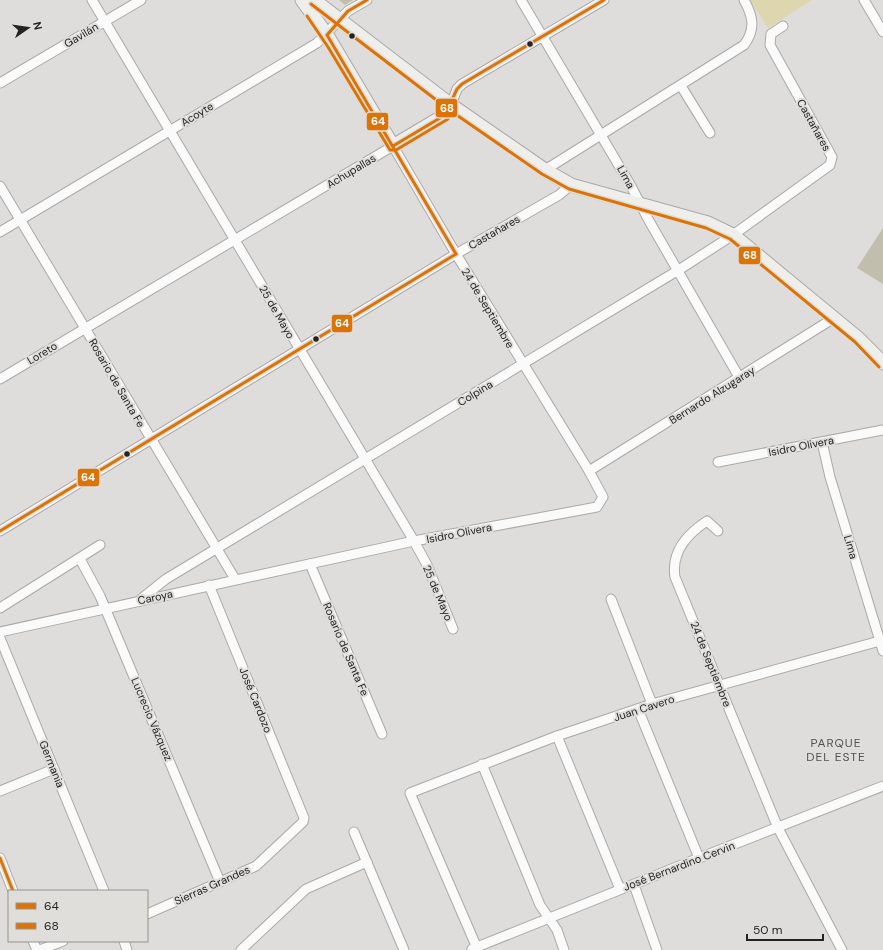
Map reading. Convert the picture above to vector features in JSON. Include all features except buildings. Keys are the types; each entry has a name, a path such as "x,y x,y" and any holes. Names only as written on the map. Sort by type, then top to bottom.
{"main road":[{"name":"24 de Septiembre","path":"302,0 327,35 393,146"},
{"path":"314,0 338,20 451,104 545,170 570,185 708,223 733,235 834,318 883,363"},
{"name":"Achupallas","path":"393,146 445,115 451,104"}],"street":[{"name":"25 de Mayo","path":"92,0 414,541 427,565 454,629"},
{"name":"Gavilán","path":"0,83 141,0"},
{"name":"Acoyte","path":"0,232 317,43 327,35 338,20 348,11 367,0"},
{"name":"Lima","path":"521,0 601,135 677,271 739,377"},
{"name":"Achupallas","path":"451,104 457,89 462,84 604,0"},
{"path":"545,170 681,86 744,45 751,33 753,20 751,12 744,0"},
{"path":"864,0 883,32"},
{"name":"Castañares","path":"733,235 830,165 832,161 832,157 770,45 771,34 783,26"},
{"path":"681,86 710,133"},
{"name":"Achupallas","path":"85,328 393,146"},
{"name":"24 de Septiembre","path":"393,146 456,254 522,364 589,471 603,497"},
{"name":"Castañares","path":"0,531 299,348 456,254 559,195 570,185"},
{"name":"Rosario de Santa Fe","path":"0,186 235,580"},
{"name":"Colpina","path":"140,600 166,578 677,271 733,235"},
{"name":"Bernardo Alzugaray","path":"589,471 834,318"},
{"name":"Loreto","path":"0,378 85,328"},
{"name":"Isidro Olivera","path":"718,462 883,430"},
{"name":"Lima","path":"822,442 883,651"},
{"name":"Isidro Olivera","path":"310,564 414,541 597,507 603,497"},
{"name":"24 de Septiembre","path":"718,531 707,522 684,540 674,569 675,577 778,828 842,950"},
{"path":"0,608 100,545"},
{"name":"Lucrecio Vázquez","path":"80,559 105,608 220,882"},
{"name":"Rosario de Santa Fe","path":"310,564 382,734"},
{"name":"Caroya","path":"0,632 140,600 310,564"},
{"name":"José Cardozo","path":"209,585 304,815"},
{"path":"611,599 652,704"},
{"name":"Germania","path":"0,638 104,890"},
{"name":"Juan Cavero","path":"474,949 410,793 557,736 652,704 881,640"},
{"path":"638,709 699,858"},
{"path":"557,736 620,889"},
{"path":"482,764 540,905 557,930 564,950"},
{"path":"0,791 54,769"},
{"name":"José Bernardino Cervin","path":"474,949 489,947 549,918 883,786"},
{"name":"Sierras Grandes","path":"148,914 220,882 262,861 303,822 304,815"},
{"path":"354,832 404,950"},
{"path":"0,858 13,890"},
{"path":"241,950 306,889 367,862"},
{"path":"634,884 657,950"},
{"path":"40,950 60,942"}],"shaded area":[{"path":"750,0 812,0 768,28"}],"transit line":[{"name":"64","path":"367,0 348,11 327,35 456,254"},
{"name":"64","path":"393,146 445,115 457,89 462,84 604,0"},
{"name":"68","path":"311,4 448,109 542,174 569,189 706,228 730,239 855,342 879,367"},
{"name":"68","path":"307,16 328,47 390,150 396,150 448,119 455,108"},
{"name":"64","path":"0,531 456,254"},
{"name":"64","path":"0,858 13,890"}],"district":[{"name":"PARQUE DEL ESTE","path":"836,750"}]}
